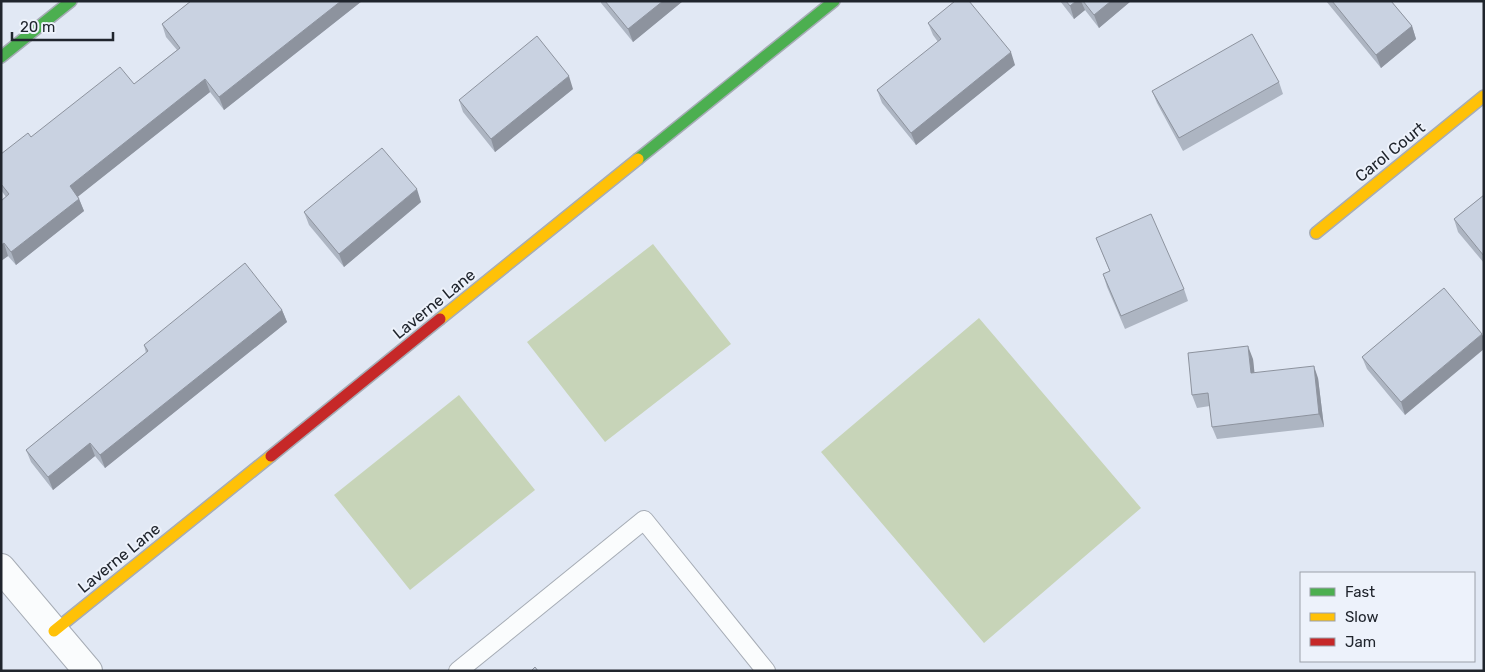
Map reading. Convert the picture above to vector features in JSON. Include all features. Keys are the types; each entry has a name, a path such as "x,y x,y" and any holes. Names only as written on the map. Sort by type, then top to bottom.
{"street":[{"path":"1,57 71,1"},
{"name":"Laverne Lane","path":"54,631 834,1"},
{"name":"Carol Court","path":"1316,233 1484,96"},
{"path":"1,568 88,671"}],"lane":[{"path":"458,671 644,520 766,671"}],"green space":[{"path":"653,244 731,344 605,442 527,342"},
{"path":"979,318 1141,508 984,643 821,452"},
{"path":"459,395 535,490 410,590 334,495"}],"building":[{"path":"191,1 341,1 219,97 205,79 70,186 79,199 11,252 4,243 1,245 1,201 9,194 1,184 1,154 28,133 31,137 120,67 134,84 180,48 162,24"},
{"path":"605,1 663,1 628,29"},
{"path":"955,1 969,1 1011,52 911,133 877,90 941,39 928,23"},
{"path":"1066,1 1076,1 1070,6"},
{"path":"1083,1 1111,1 1094,15"},
{"path":"1332,1 1391,1 1412,26 1376,55"},
{"path":"1252,34 1279,82 1179,138 1152,91"},
{"path":"537,36 569,76 491,139 459,100"},
{"path":"382,148 417,189 339,254 304,212"},
{"path":"1484,195 1484,256 1454,219"},
{"path":"1151,214 1184,289 1121,316 1103,274 1110,271 1096,238"},
{"path":"245,263 282,310 100,455 90,443 48,477 26,450 148,351 144,345"},
{"path":"1444,288 1482,334 1401,402 1362,357"},
{"path":"1248,346 1251,373 1314,366 1319,414 1212,427 1208,393 1192,395 1188,353"}],"traffic: fast":[{"path":"1,57 71,1"},
{"path":"638,159 834,1"}],"traffic: slow":[{"path":"1316,233 1484,96"},
{"path":"440,319 638,159"},
{"path":"54,631 271,456"}],"traffic: jam":[{"path":"271,456 440,319"}]}
